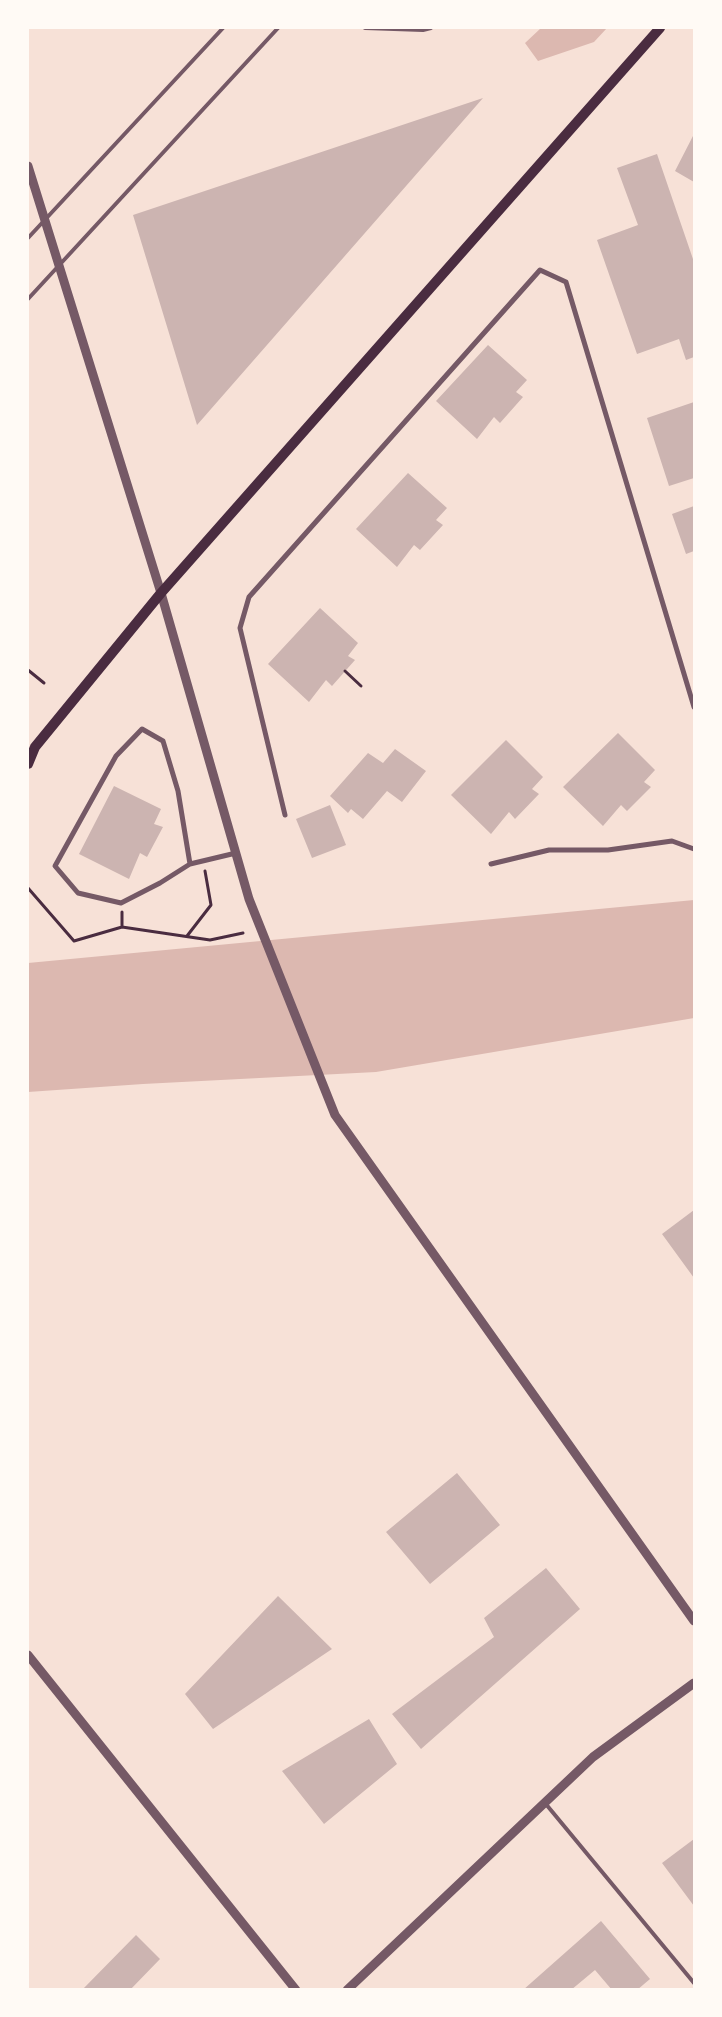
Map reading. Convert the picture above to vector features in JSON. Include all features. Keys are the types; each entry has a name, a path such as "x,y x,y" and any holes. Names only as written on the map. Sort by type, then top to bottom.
{"main road":[{"path":"28,764 35,746 161,593 660,28"}],"street":[{"path":"28,166 161,593 249,899 336,1115 694,1621"},
{"path":"285,815 240,628 249,597 540,270 566,282 694,707"},
{"path":"190,864 178,791 163,741 142,729 116,756 55,866 78,894 121,903 160,883 190,864 236,853"},
{"path":"491,864 549,850 608,850 672,841 694,849"},
{"path":"28,1655 296,1990"},
{"path":"347,1990 593,1758 694,1683"}],"lane":[{"path":"28,238 223,28"},
{"path":"28,300 278,28"},
{"path":"365,28 423,30 430,28"},
{"path":"546,1803 694,1983"}],"path":[{"path":"28,670 44,683"},
{"path":"345,671 361,686"},
{"path":"187,937 211,904 202,861"},
{"path":"28,888 74,941 122,927 210,940 242,933"},
{"path":"121,903 122,927"}],"shaded area":[{"path":"541,28 607,28 594,42 538,61 525,43"},
{"path":"694,900 694,1018 376,1072 28,1092 28,963"}],"building":[{"path":"483,98 197,425 133,215"},
{"path":"694,134 694,182 675,171"},
{"path":"657,154 694,262 694,357 686,360 679,339 637,354 597,240 638,225 617,168"},
{"path":"488,345 527,380 516,392 523,397 500,423 494,417 477,439 436,401"},
{"path":"694,402 694,478 669,486 647,418"},
{"path":"408,473 447,508 436,520 443,525 420,550 414,545 397,567 356,529"},
{"path":"694,506 694,551 686,554 672,514"},
{"path":"320,608 358,643 348,656 355,660 332,686 326,680 309,702 268,664"},
{"path":"618,733 655,770 644,782 651,787 627,811 621,805 603,826 563,787"},
{"path":"506,740 543,777 532,789 539,794 515,819 509,812 491,834 451,795"},
{"path":"395,749 426,771 402,802 387,791 363,819 351,809 348,813 330,796 368,753 383,763"},
{"path":"114,786 161,809 154,824 163,827 147,857 140,853 129,879 79,854"},
{"path":"330,805 346,845 312,858 296,819"},
{"path":"694,1210 694,1278 662,1234"},
{"path":"457,1473 500,1525 430,1584 386,1532"},
{"path":"546,1568 580,1609 421,1749 392,1714 494,1637 484,1618"},
{"path":"278,1596 332,1649 213,1729 185,1694"},
{"path":"369,1719 397,1764 324,1824 282,1771"},
{"path":"694,1839 694,1906 662,1863"},
{"path":"601,1921 650,1979 637,1990 612,1990 595,1970 571,1990 523,1990"},
{"path":"136,1935 160,1959 130,1990 82,1990"}]}
